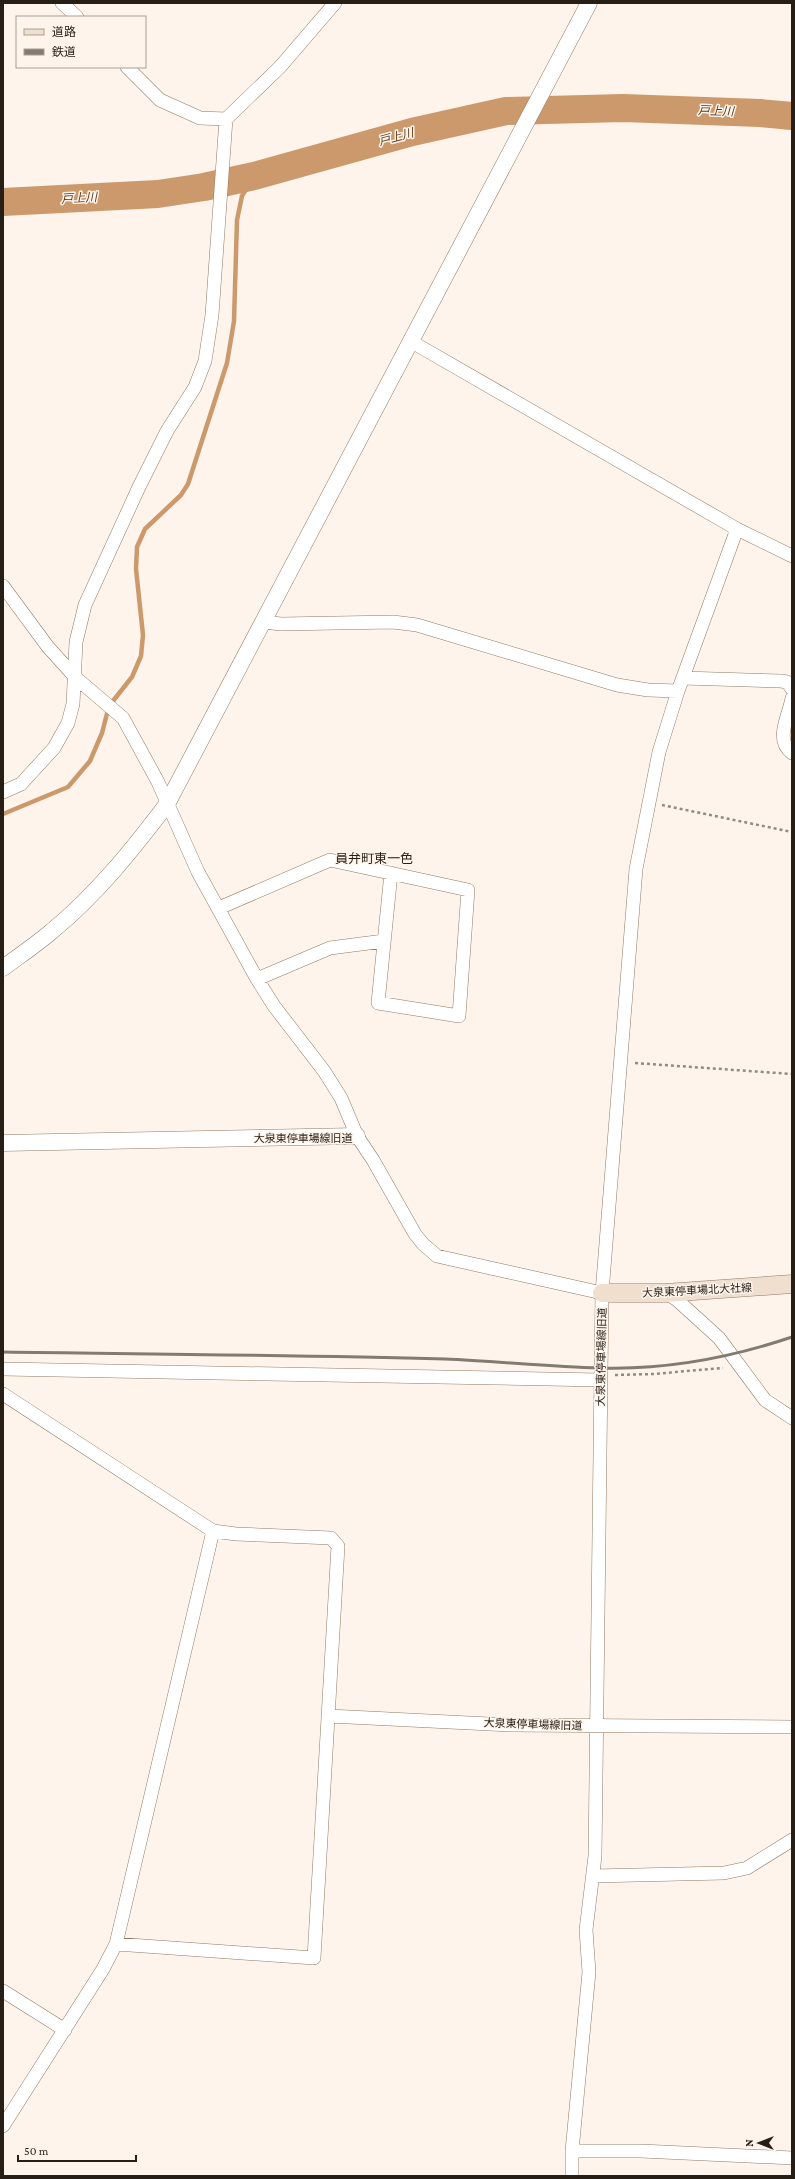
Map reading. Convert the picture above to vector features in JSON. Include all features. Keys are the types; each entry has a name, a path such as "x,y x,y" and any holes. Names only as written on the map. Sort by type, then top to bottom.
{"main road":[{"name":"大泉東停車場北大社線","path":"602,1293 665,1293 792,1284"}],"street":[{"path":"62,3 76,16"},
{"path":"3,792 21,784 54,748 68,723 74,704 76,642 85,605 139,487 167,431 195,387 205,361 212,315 222,153 226,119 280,67 335,3"},
{"path":"3,968 53,931 103,883 143,837 167,804 412,342 589,3"},
{"path":"128,68 160,100 200,118 226,119"},
{"path":"412,342 737,529 792,556"},
{"path":"602,1293 636,869 659,752 678,691 737,529"},
{"path":"3,586 48,647 92,693 117,711 130,731 158,782 198,872 257,979 274,1006 324,1071 341,1098 357,1136"},
{"path":"264,622 281,624 393,622 418,625 616,685 648,690 678,691"},
{"path":"683,678 781,681 787,682 792,689"},
{"path":"792,698 783,735 785,747 792,753"},
{"path":"219,908 330,860 391,873 468,890 459,1016 378,1003 391,873"},
{"path":"257,979 330,948 384,941"},
{"name":"大泉東停車場線旧道","path":"3,1143 357,1136 373,1160 415,1234 432,1252 443,1257 602,1293 596,1726 329,1716"},
{"path":"665,1293 676,1299 719,1338 765,1400 792,1418"},
{"path":"3,1369 600,1378"},
{"path":"3,1394 213,1531 236,1534 331,1538 336,1542 338,1555 314,1958 116,1944"},
{"path":"3,2126 103,1969 116,1944 213,1531"},
{"path":"572,2176 572,2151 589,1972 586,1930 593,1876 596,1726 792,1727"},
{"path":"593,1876 729,1873 754,1864 792,1840"},
{"path":"3,1991 65,2030"},
{"path":"572,2151 642,2151 792,2158"}],"path":[{"path":"648,802 792,832"},
{"path":"620,1062 792,1074"},
{"path":"600,1378 693,1372 739,1364"}],"waterway":[{"name":"戸上川","path":"3,202 158,194 204,187 254,176 412,132 506,111 623,108 760,113 792,116"},
{"path":"3,814 68,787 90,761 102,733 109,706 132,677 141,656 143,635 136,569 137,547 145,529 181,495 188,484 227,363 234,321 237,220 242,196 254,176"}],"railway":[{"path":"3,1352 445,1359 600,1368 625,1368 673,1365 721,1357 792,1337"}],"district":[{"name":"員弁町東一色","path":"374,858"}]}
